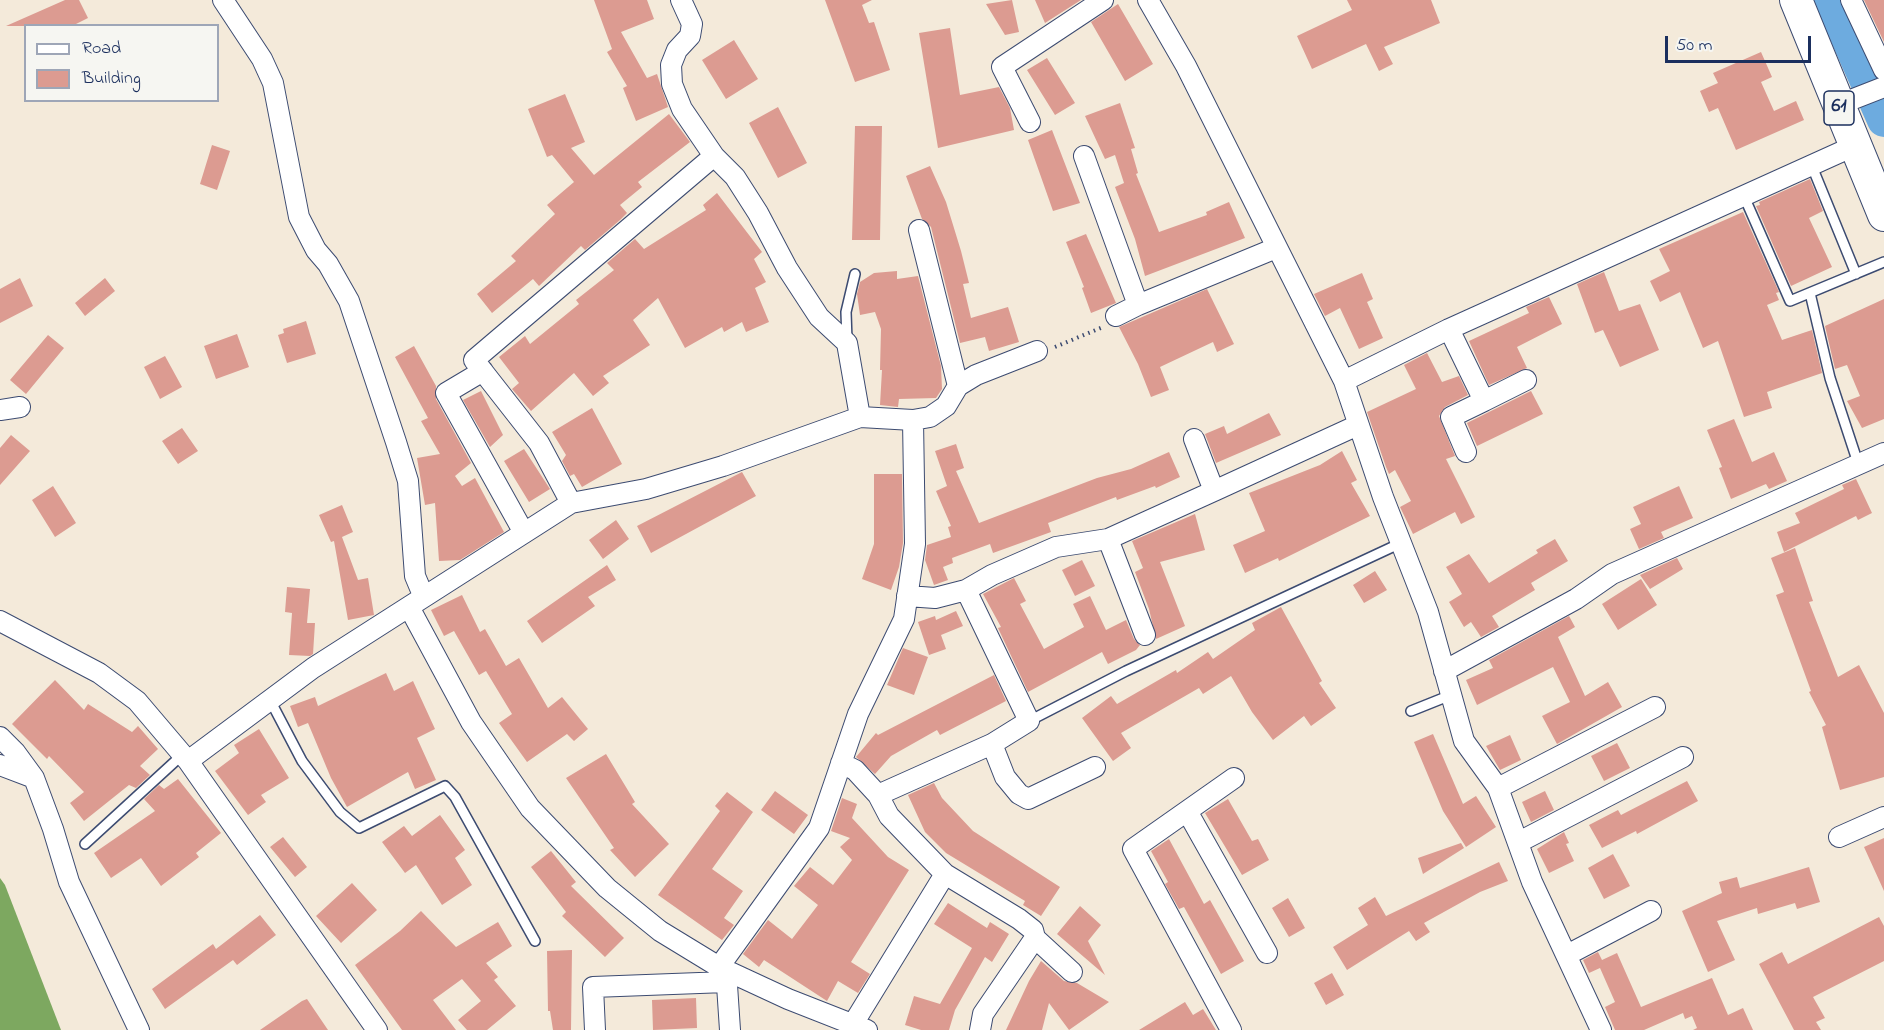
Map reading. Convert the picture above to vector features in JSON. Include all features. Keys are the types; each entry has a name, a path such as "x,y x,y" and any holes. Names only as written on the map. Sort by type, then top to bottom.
{"main road":[{"name":"61","path":"1796,0 1847,102 1854,146 1884,214"}],"street":[{"path":"223,0 262,58 273,83 299,218 348,301 396,442 408,481 416,601 471,722 530,808 607,888 660,931 724,973 860,1027 945,874"},
{"path":"681,0 692,24 690,36 676,50 671,65 672,84 682,109 714,156 735,177 759,213 787,268 819,317 847,343 860,417"},
{"path":"1030,122 1002,67 1103,0"},
{"path":"1148,0 1186,66 1344,381 1358,425 1428,612 1464,741 1497,788 1532,882 1601,1030"},
{"path":"1851,0 1884,70"},
{"path":"1847,102 1884,87"},
{"path":"1344,381 1449,329 1743,194 1854,146"},
{"path":"571,502 539,443 474,360 714,156"},
{"path":"1084,156 1138,305"},
{"path":"919,230 958,386"},
{"path":"1116,316 1276,248"},
{"path":"1449,329 1484,401"},
{"path":"185,758 313,668 571,502 657,485 723,466 860,417 913,420 930,417 946,406 958,386 976,375 1037,351"},
{"path":"483,371 446,393 524,533"},
{"path":"1467,452 1451,417 1526,380"},
{"path":"0,410 20,407"},
{"path":"729,1030 724,973 819,828 858,714 904,619 915,544 913,420"},
{"path":"908,596 935,598 966,590 992,575 1056,547 1108,539 1358,425"},
{"path":"1194,439 1214,491"},
{"path":"1444,671 1576,599 1612,574 1884,453"},
{"path":"1108,539 1145,635"},
{"path":"878,795 992,744 1029,721 966,590"},
{"path":"0,621 99,673 136,701 185,758 377,1030"},
{"path":"1497,788 1655,707"},
{"path":"0,737 15,752 34,778 69,882 140,1030"},
{"path":"992,744 1005,777 1019,794 1028,800 1095,766"},
{"path":"1519,842 1683,757"},
{"path":"841,763 855,770 878,795 889,816 945,874 1019,919 1033,930 1035,938 1072,972"},
{"path":"0,765 34,778"},
{"path":"1231,1030 1133,849 1234,778"},
{"path":"1187,811 1268,953"},
{"path":"1839,837 1884,817"},
{"path":"1567,956 1651,911"},
{"path":"980,1030 983,1014 1035,938"},
{"path":"595,1030 593,987 724,973"}],"lane":[{"path":"1811,164 1856,274"},
{"path":"1743,194 1790,301 1884,262"},
{"path":"847,343 846,312 855,274"},
{"path":"1809,293 1830,378 1858,463"},
{"path":"1029,721 1126,671 1401,543"},
{"path":"1411,711 1450,695"},
{"path":"270,700 302,761 340,812 359,828 445,786 455,797 535,942"},
{"path":"85,844 185,758"}],"path":[{"path":"1037,351 1044,352 1078,338 1116,321 1116,316"}],"green space":[{"path":"0,878 5,885 61,1030 0,1030"}],"building":[{"path":"65,0 79,0 88,18 76,24 6,26"},
{"path":"594,0 647,0 654,19 621,32 647,78 657,74 668,107 636,121 623,88 627,86 607,52 612,49"},
{"path":"825,0 872,0 862,5 869,23 874,22 890,70 855,82"},
{"path":"1012,0 1019,32 1005,35 986,4"},
{"path":"1035,0 1081,0 1045,23"},
{"path":"1347,0 1431,0 1440,23 1384,47 1393,64 1379,71 1366,44 1312,69 1297,36 1352,10"},
{"path":"1864,0 1884,0 1884,42"},
{"path":"1118,4 1153,64 1125,81 1091,22"},
{"path":"950,28 960,95 999,87 1010,108 1014,130 938,148 919,33"},
{"path":"734,40 758,79 726,99 702,60"},
{"path":"1761,52 1772,77 1761,82 1774,111 1796,101 1804,120 1736,150 1718,108 1709,112 1700,91 1718,83 1713,73"},
{"path":"1047,58 1075,103 1055,115 1027,70"},
{"path":"565,94 585,142 571,148 594,175 669,114 690,142 638,182 642,187 620,205 627,213 620,220 585,250 581,246 539,286 533,279 492,313 477,294 516,261 511,256 555,214 547,205 574,182 552,155 547,157 528,109"},
{"path":"1120,103 1135,148 1131,149 1138,173 1136,174 1159,232 1207,215 1206,212 1229,202 1245,238 1145,276 1135,239 1115,187 1124,183 1115,155 1105,159 1085,116"},
{"path":"778,107 807,163 778,178 749,123"},
{"path":"855,126 882,126 880,240 852,240"},
{"path":"1052,130 1080,203 1053,211 1028,140"},
{"path":"212,145 230,151 217,190 200,184"},
{"path":"930,166 946,202 961,251 969,283 963,284 971,318 1008,307 1019,342 989,351 985,337 960,343 931,227 922,219 906,176"},
{"path":"1810,179 1823,211 1809,218 1832,267 1791,286 1756,206 1760,205 1759,202"},
{"path":"717,193 762,252 754,259 766,282 755,288 769,322 746,332 742,322 724,332 722,327 685,348 658,298 633,320 650,345 603,376 609,383 593,396 574,373 531,411 512,389 519,383 499,357 525,336 530,344 579,304 576,300 614,270 607,263 635,239 644,249 706,210 703,205"},
{"path":"1743,212 1779,292 1776,293 1779,300 1767,305 1782,340 1812,330 1822,373 1767,392 1772,408 1744,417 1718,341 1703,348 1680,292 1660,302 1650,281 1670,271 1659,249"},
{"path":"1086,234 1116,303 1091,313 1082,288 1084,287 1066,242"},
{"path":"897,271 897,279 918,276 941,366 942,389 936,398 899,399 898,407 880,405 881,329 875,312 860,315 857,294 860,282 874,273"},
{"path":"1604,272 1619,311 1640,304 1659,350 1620,367 1603,330 1595,333 1577,284"},
{"path":"1362,273 1373,299 1367,302 1383,338 1359,349 1340,308 1325,316 1314,294"},
{"path":"20,278 33,306 0,323 0,289"},
{"path":"105,278 115,291 85,316 75,303"},
{"path":"1207,289 1234,344 1217,352 1213,342 1160,367 1169,390 1151,397 1138,364 1119,327"},
{"path":"1549,297 1562,324 1517,347 1527,368 1489,385 1469,341 1529,313 1526,307"},
{"path":"1884,299 1884,419 1862,428 1847,401 1860,396 1847,365 1835,369 1825,326"},
{"path":"306,321 316,354 287,363 278,335 284,333 283,329"},
{"path":"237,334 249,367 216,379 204,346"},
{"path":"48,335 64,348 26,394 10,380"},
{"path":"414,346 436,386 436,399 471,463 455,476 462,486 475,478 504,532 460,560 439,561 435,503 425,505 417,458 440,454 421,421 428,418 395,357"},
{"path":"1427,353 1442,382 1459,376 1468,395 1445,407 1439,416 1455,456 1446,459 1475,517 1461,524 1455,512 1413,534 1400,507 1411,501 1395,470 1389,474 1367,412 1416,389 1404,365"},
{"path":"165,356 182,387 160,399 144,367"},
{"path":"481,391 503,435 490,447 463,400"},
{"path":"1531,391 1543,414 1477,446 1467,423"},
{"path":"592,408 622,464 582,487 574,474 570,476 562,461 566,455 552,432"},
{"path":"1269,413 1281,435 1216,463 1205,434 1224,426 1227,434"},
{"path":"1734,419 1752,462 1774,452 1787,481 1769,489 1766,484 1731,499 1719,468 1722,467 1707,430"},
{"path":"182,428 198,451 178,464 162,441"},
{"path":"11,435 30,451 0,485 0,448"},
{"path":"956,444 964,468 956,471 979,523 1097,478 1131,469 1169,452 1180,477 1156,488 1155,486 1117,500 1116,497 1048,523 1051,532 993,553 990,544 952,558 953,563 943,567 948,580 934,585 925,560 927,545 951,537 948,527 951,526 936,491 947,486 935,451"},
{"path":"524,449 550,489 529,502 504,461"},
{"path":"1342,451 1357,480 1351,483 1370,516 1279,561 1278,558 1245,573 1233,545 1265,531 1249,493 1320,465"},
{"path":"742,472 756,496 651,553 637,526"},
{"path":"874,474 902,474 903,543 899,567 891,590 862,579 874,544"},
{"path":"1856,479 1872,513 1858,520 1856,516 1784,552 1777,532 1800,523 1795,513 1844,489 1842,485"},
{"path":"53,486 76,523 55,537 32,500"},
{"path":"1679,486 1693,518 1661,532 1664,538 1639,549 1630,529 1641,524 1633,507"},
{"path":"342,505 353,532 342,537 358,580 368,578 374,615 348,620 334,541 331,542 319,515"},
{"path":"1195,514 1205,550 1160,562 1185,626 1156,639 1149,609 1135,572 1143,568 1132,541"},
{"path":"616,520 629,539 603,559 589,540"},
{"path":"1555,539 1568,561 1531,583 1535,590 1492,616 1499,627 1481,637 1471,622 1464,627 1449,602 1462,594 1446,567 1469,554 1489,583 1538,553 1536,550"},
{"path":"1795,548 1813,601 1809,602 1838,677 1859,665 1884,713 1884,777 1840,790 1822,727 1826,725 1809,692 1811,691 1776,595 1784,592 1771,558"},
{"path":"1677,558 1683,569 1650,589 1640,575"},
{"path":"1082,560 1095,586 1075,596 1062,570"},
{"path":"607,565 616,580 588,597 595,606 542,643 527,621"},
{"path":"1375,571 1387,590 1364,603 1353,585"},
{"path":"1014,578 1026,601 1020,604 1044,649 1084,627 1073,604 1090,596 1106,630 1126,620 1134,639 1140,645 1136,650 1108,664 1102,652 1028,692 998,628 1001,627 983,594"},
{"path":"1641,579 1657,605 1618,630 1602,604"},
{"path":"287,587 310,589 307,623 315,623 313,654 310,656 289,655 292,613 285,612"},
{"path":"462,595 480,632 485,629 506,666 519,658 548,708 562,697 588,729 574,741 567,734 527,762 499,723 512,714 486,671 479,675 454,631 444,636 431,610"},
{"path":"1281,607 1322,681 1319,683 1336,708 1311,726 1304,716 1273,740 1252,712 1231,676 1203,694 1199,688 1121,733 1131,748 1113,761 1082,718 1111,696 1117,704 1176,670 1177,673 1208,652 1213,659 1255,630 1252,623"},
{"path":"956,611 963,626 941,635 946,649 929,655 918,622 935,616 936,620"},
{"path":"1569,616 1575,627 1558,637 1585,696 1608,682 1622,707 1557,744 1542,716 1570,702 1553,667 1477,705 1466,680 1493,668 1489,660"},
{"path":"903,648 928,657 914,695 887,685"},
{"path":"386,673 394,691 413,681 435,729 417,738 436,780 415,789 408,772 347,807 331,778 308,723 298,727 290,706 315,697 318,706"},
{"path":"994,675 1006,701 940,735 937,730 891,756 875,774 856,757 876,733 878,735"},
{"path":"55,680 84,710 88,704 132,732 138,726 158,749 140,766 150,775 136,788 129,785 84,821 70,803 84,792 49,756 47,759 12,724"},
{"path":"259,729 289,778 261,795 266,802 248,815 215,771 239,753 234,745"},
{"path":"1433,734 1463,804 1476,796 1496,827 1466,847 1443,811 1414,742"},
{"path":"1510,735 1521,760 1500,770 1486,746"},
{"path":"1617,743 1630,768 1604,781 1591,756"},
{"path":"606,754 635,802 632,804 669,844 635,877 610,850 614,848 566,778"},
{"path":"178,779 221,833 196,853 199,857 161,886 141,858 111,878 94,853 155,811 144,799 159,785 164,789"},
{"path":"1687,781 1698,801 1637,834 1636,831 1602,848 1589,825 1618,810 1621,815"},
{"path":"934,783 942,798 973,831 1060,887 1041,916 1023,905 1025,901 946,853 925,832 908,795"},
{"path":"775,791 808,815 794,834 761,810"},
{"path":"1545,791 1554,810 1531,822 1522,802"},
{"path":"727,792 753,812 712,869 743,891 724,918 734,925 722,940 658,895 720,811 715,806"},
{"path":"842,798 857,804 852,818 888,857 909,870 851,962 870,974 858,993 838,981 827,1001 764,960 759,967 743,954 768,920 792,939 818,905 794,886 810,867 833,885 852,860 840,847 850,838 831,831"},
{"path":"1228,799 1252,841 1258,839 1269,860 1242,875 1205,813"},
{"path":"440,815 465,850 455,858 472,885 442,905 416,865 405,873 382,842 404,826 412,836"},
{"path":"1564,832 1569,843 1566,844 1574,861 1549,873 1537,849"},
{"path":"283,837 307,867 295,877 270,847"},
{"path":"1884,838 1884,891 1864,847"},
{"path":"1169,839 1204,904 1210,900 1244,961 1221,974 1184,907 1179,909 1165,884 1168,882 1151,851"},
{"path":"1461,843 1464,848 1423,874 1418,858"},
{"path":"551,851 576,882 571,886 624,938 605,957 562,916 566,912 531,867"},
{"path":"1613,854 1630,886 1604,899 1588,868"},
{"path":"1499,862 1508,881 1480,892 1424,923 1430,932 1416,941 1409,931 1347,970 1333,947 1368,925 1358,908 1375,897 1386,916"},
{"path":"1809,867 1820,902 1797,909 1795,903 1758,914 1757,908 1717,921 1735,960 1708,972 1682,911 1722,893 1719,882 1737,877 1740,888"},
{"path":"352,883 377,910 341,943 316,916"},
{"path":"1288,898 1305,928 1289,937 1272,908"},
{"path":"948,903 987,928 990,922 1009,934 992,962 985,957 955,1010 949,1030 921,1030 905,1025 914,996 940,1004 972,948 934,924"},
{"path":"1080,906 1101,925 1088,941 1105,975 1057,934"},
{"path":"421,911 456,947 498,922 512,946 486,963 498,977 494,980 516,1006 487,1030 467,1030 458,1020 481,1001 462,979 433,1000 456,1030 402,1030 355,965 400,931"},
{"path":"260,915 276,935 237,965 233,960 165,1009 152,989 213,944 216,949"},
{"path":"1879,917 1884,926 1884,961 1813,997 1825,1018 1816,1022 1821,1030 1794,1030 1759,964 1782,952 1788,964"},
{"path":"572,950 571,1030 553,1030 550,1011 548,1011 547,951"},
{"path":"1598,952 1602,960 1617,953 1641,1007 1712,978 1728,1015 1743,1008 1753,1030 1693,1030 1697,1028 1692,1016 1685,1019 1683,1013 1644,1030 1615,1030 1605,1007 1615,1002 1600,968 1589,973 1583,960"},
{"path":"1041,961 1064,981 1077,983 1109,1002 1069,1030 1049,1003 1042,1030 1006,1030"},
{"path":"1332,973 1344,995 1326,1005 1314,983"},
{"path":"696,998 697,1028 653,1030 652,1000"},
{"path":"307,999 328,1030 260,1030 302,1001"},
{"path":"1185,1002 1193,1015 1203,1009 1216,1030 1139,1030"}],"waterway":[{"path":"1831,0 1884,120"}]}
